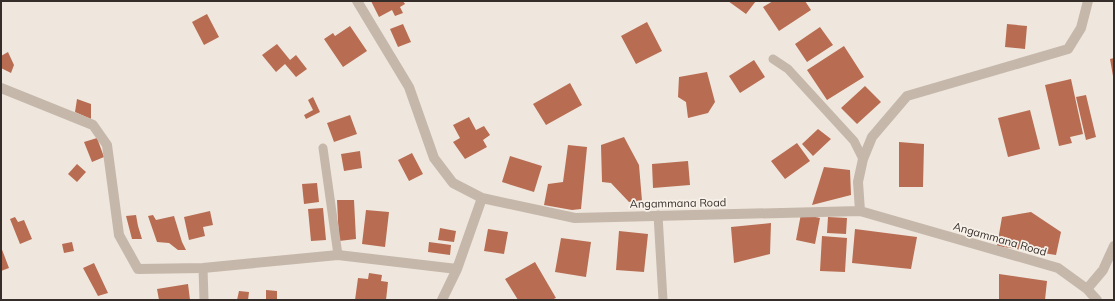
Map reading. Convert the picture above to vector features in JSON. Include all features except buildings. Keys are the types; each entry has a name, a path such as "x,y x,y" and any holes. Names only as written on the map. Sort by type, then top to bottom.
{"street":[{"name":"Angammana Road","path":"357,1 409,87 434,158 453,183 482,198 575,218 860,211 1058,268 1088,289 1097,300"},
{"path":"860,211 858,182 863,159 872,137 907,96 1068,48 1081,28 1088,1"},
{"path":"1,88 92,126 107,145 119,235 138,269 203,268 338,255 457,269"},
{"path":"442,300 457,269 482,198"},
{"path":"1088,289 1103,270 1114,246"}],"lane":[{"path":"772,59 788,69 854,141 863,159"},
{"path":"323,148 338,255"},
{"path":"658,215 663,300"},
{"path":"203,268 204,300"}]}
